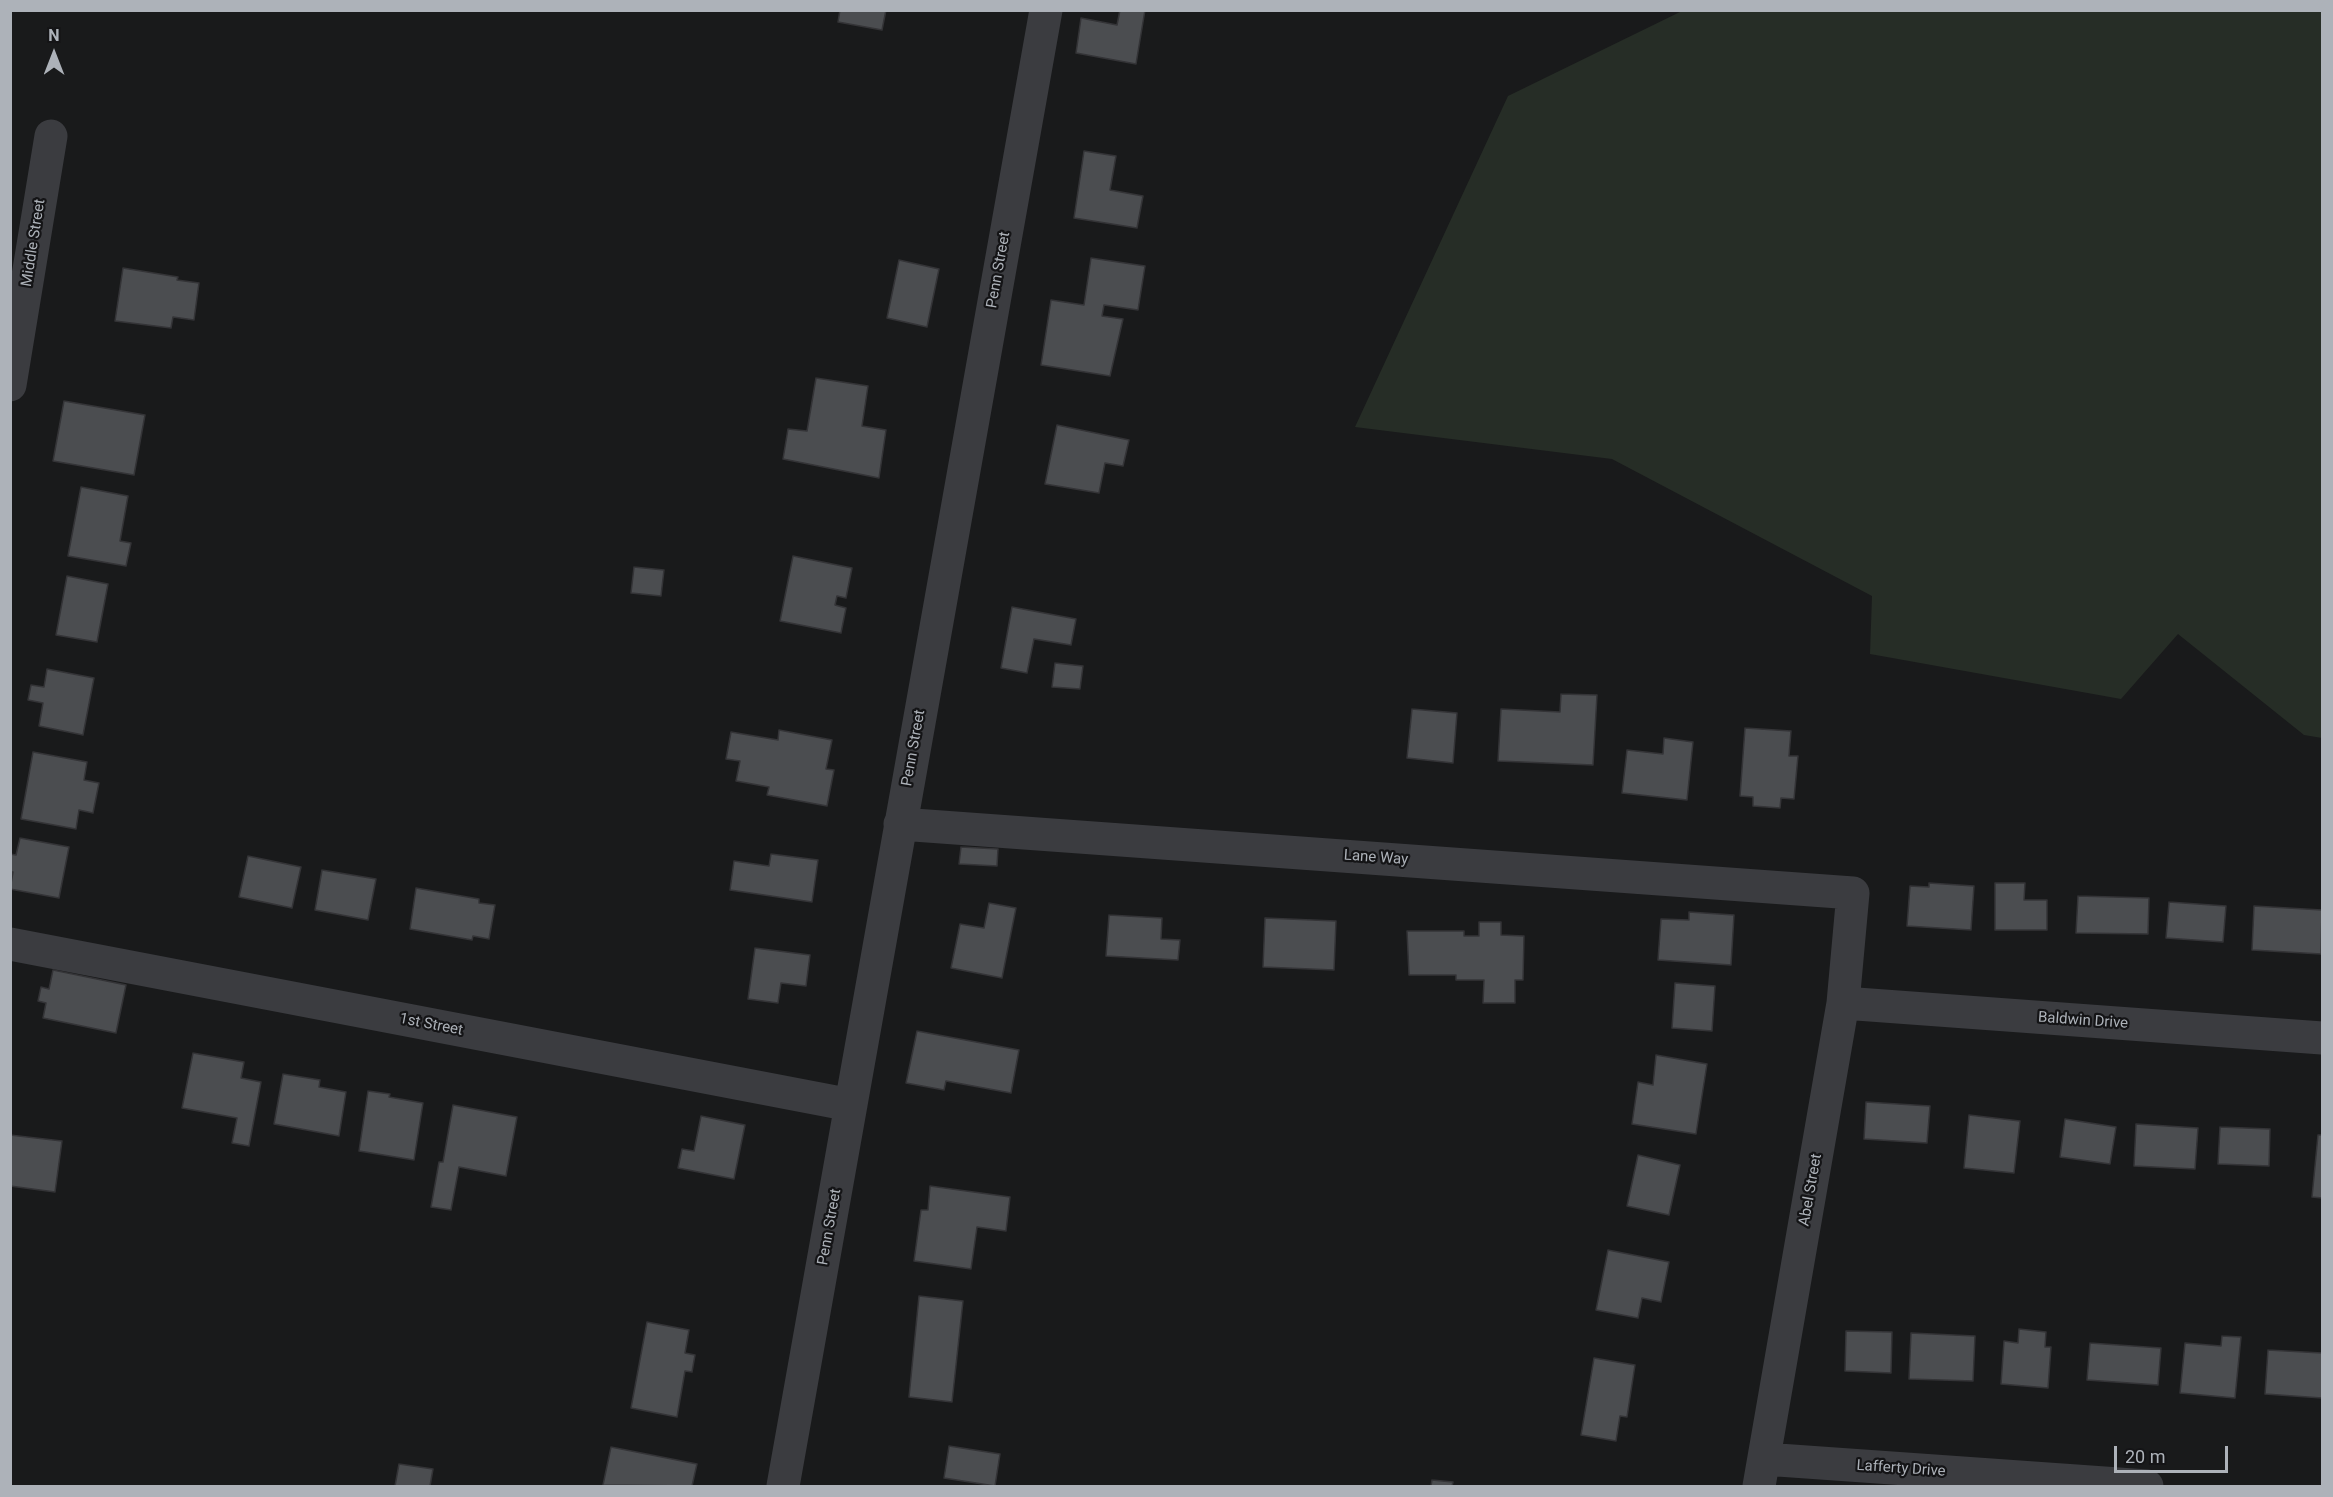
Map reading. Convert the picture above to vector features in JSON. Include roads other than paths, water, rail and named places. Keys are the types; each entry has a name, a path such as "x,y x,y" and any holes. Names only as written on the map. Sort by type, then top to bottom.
{"street":[{"name":"Penn Street","path":"783,1486 1046,10"},
{"name":"Middle Street","path":"10,385 51,136"},
{"name":"Lane Way","path":"900,824 1853,893"},
{"name":"Abel Street","path":"1762,1473 1843,1003 1853,893"},
{"name":"1st Street","path":"10,944 851,1105"},
{"name":"Baldwin Drive","path":"1843,1003 2322,1038"},
{"name":"Lafferty Drive","path":"1762,1473 2146,1486"}]}
